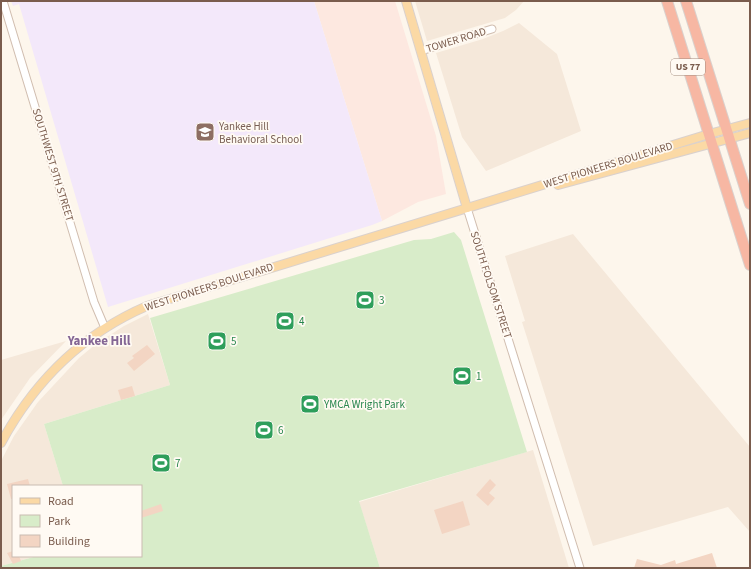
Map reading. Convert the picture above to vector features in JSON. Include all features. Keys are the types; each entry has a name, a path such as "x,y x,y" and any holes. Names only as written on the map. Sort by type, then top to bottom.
{"highway":[{"name":"US 77","path":"667,1 750,265"},
{"name":"US 77","path":"686,1 750,204"}],"main road":[{"name":"SOUTH FOLSOM STREET","path":"406,1 467,208"},
{"name":"WEST PIONEERS BOULEVARD","path":"1,443 22,407 49,374 74,351 105,328 133,312 163,300 467,208 728,134 750,123"},
{"name":"WEST PIONEERS BOULEVARD","path":"728,134 750,133"}],"street":[{"name":"SOUTHWEST 9TH STREET","path":"4,1 94,302 105,328"},
{"name":"TOWER ROAD","path":"421,50 492,29"},
{"name":"SOUTH FOLSOM STREET","path":"467,208 580,568"}],"shaded area":[{"name":"Yankee Hill Behavioral School","path":"11,1 314,1 382,221 108,307 19,4 13,6"},
{"path":"314,1 395,1 436,136 446,194 418,202 382,221"},
{"path":"415,1 524,1 516,10 505,18 427,41"},
{"path":"519,23 557,54 581,131 486,171 462,137 436,53 483,39"},
{"path":"573,234 750,447 750,532 728,507 593,546 522,322 525,321 505,256"},
{"path":"148,314 170,385 44,424 63,485 12,485 12,557 33,557 1,566 1,461 14,436 38,402 79,358 96,344 124,326"},
{"path":"66,341 30,378 1,420 1,360"},
{"path":"533,450 569,568 380,568 359,502"}],"green space":[{"name":"YMCA Wright Park","path":"454,232 461,240 527,452 359,501 380,568 1,568 1,566 33,557 142,557 142,485 63,485 44,424 170,385 150,318 414,240 431,239"}],"building":[{"path":"147,345 155,354 134,371 127,363 134,358 132,356"},
{"path":"132,386 135,396 121,400 118,390"},
{"path":"28,479 30,485 12,485 11,499 7,484"},
{"path":"490,479 496,485 489,493 495,498 488,506 476,495"},
{"path":"463,501 470,525 442,534 434,510"},
{"path":"161,504 163,511 142,518 142,511"},
{"path":"12,551 12,557 19,557 21,561 13,564 7,553"},
{"path":"712,553 717,568 634,568 637,559 661,565 675,560 676,564"}],"place":[{"name":"Yankee Hill Behavioral School","path":"205,132"},
{"name":"3","path":"365,300"},
{"name":"4","path":"285,321"},
{"name":"5","path":"217,341"},
{"name":"1","path":"462,376"},
{"name":"YMCA Wright Park","path":"310,404"},
{"name":"6","path":"264,430"},
{"name":"7","path":"161,463"}],"district":[{"name":"Yankee Hill","path":"99,341"}]}
